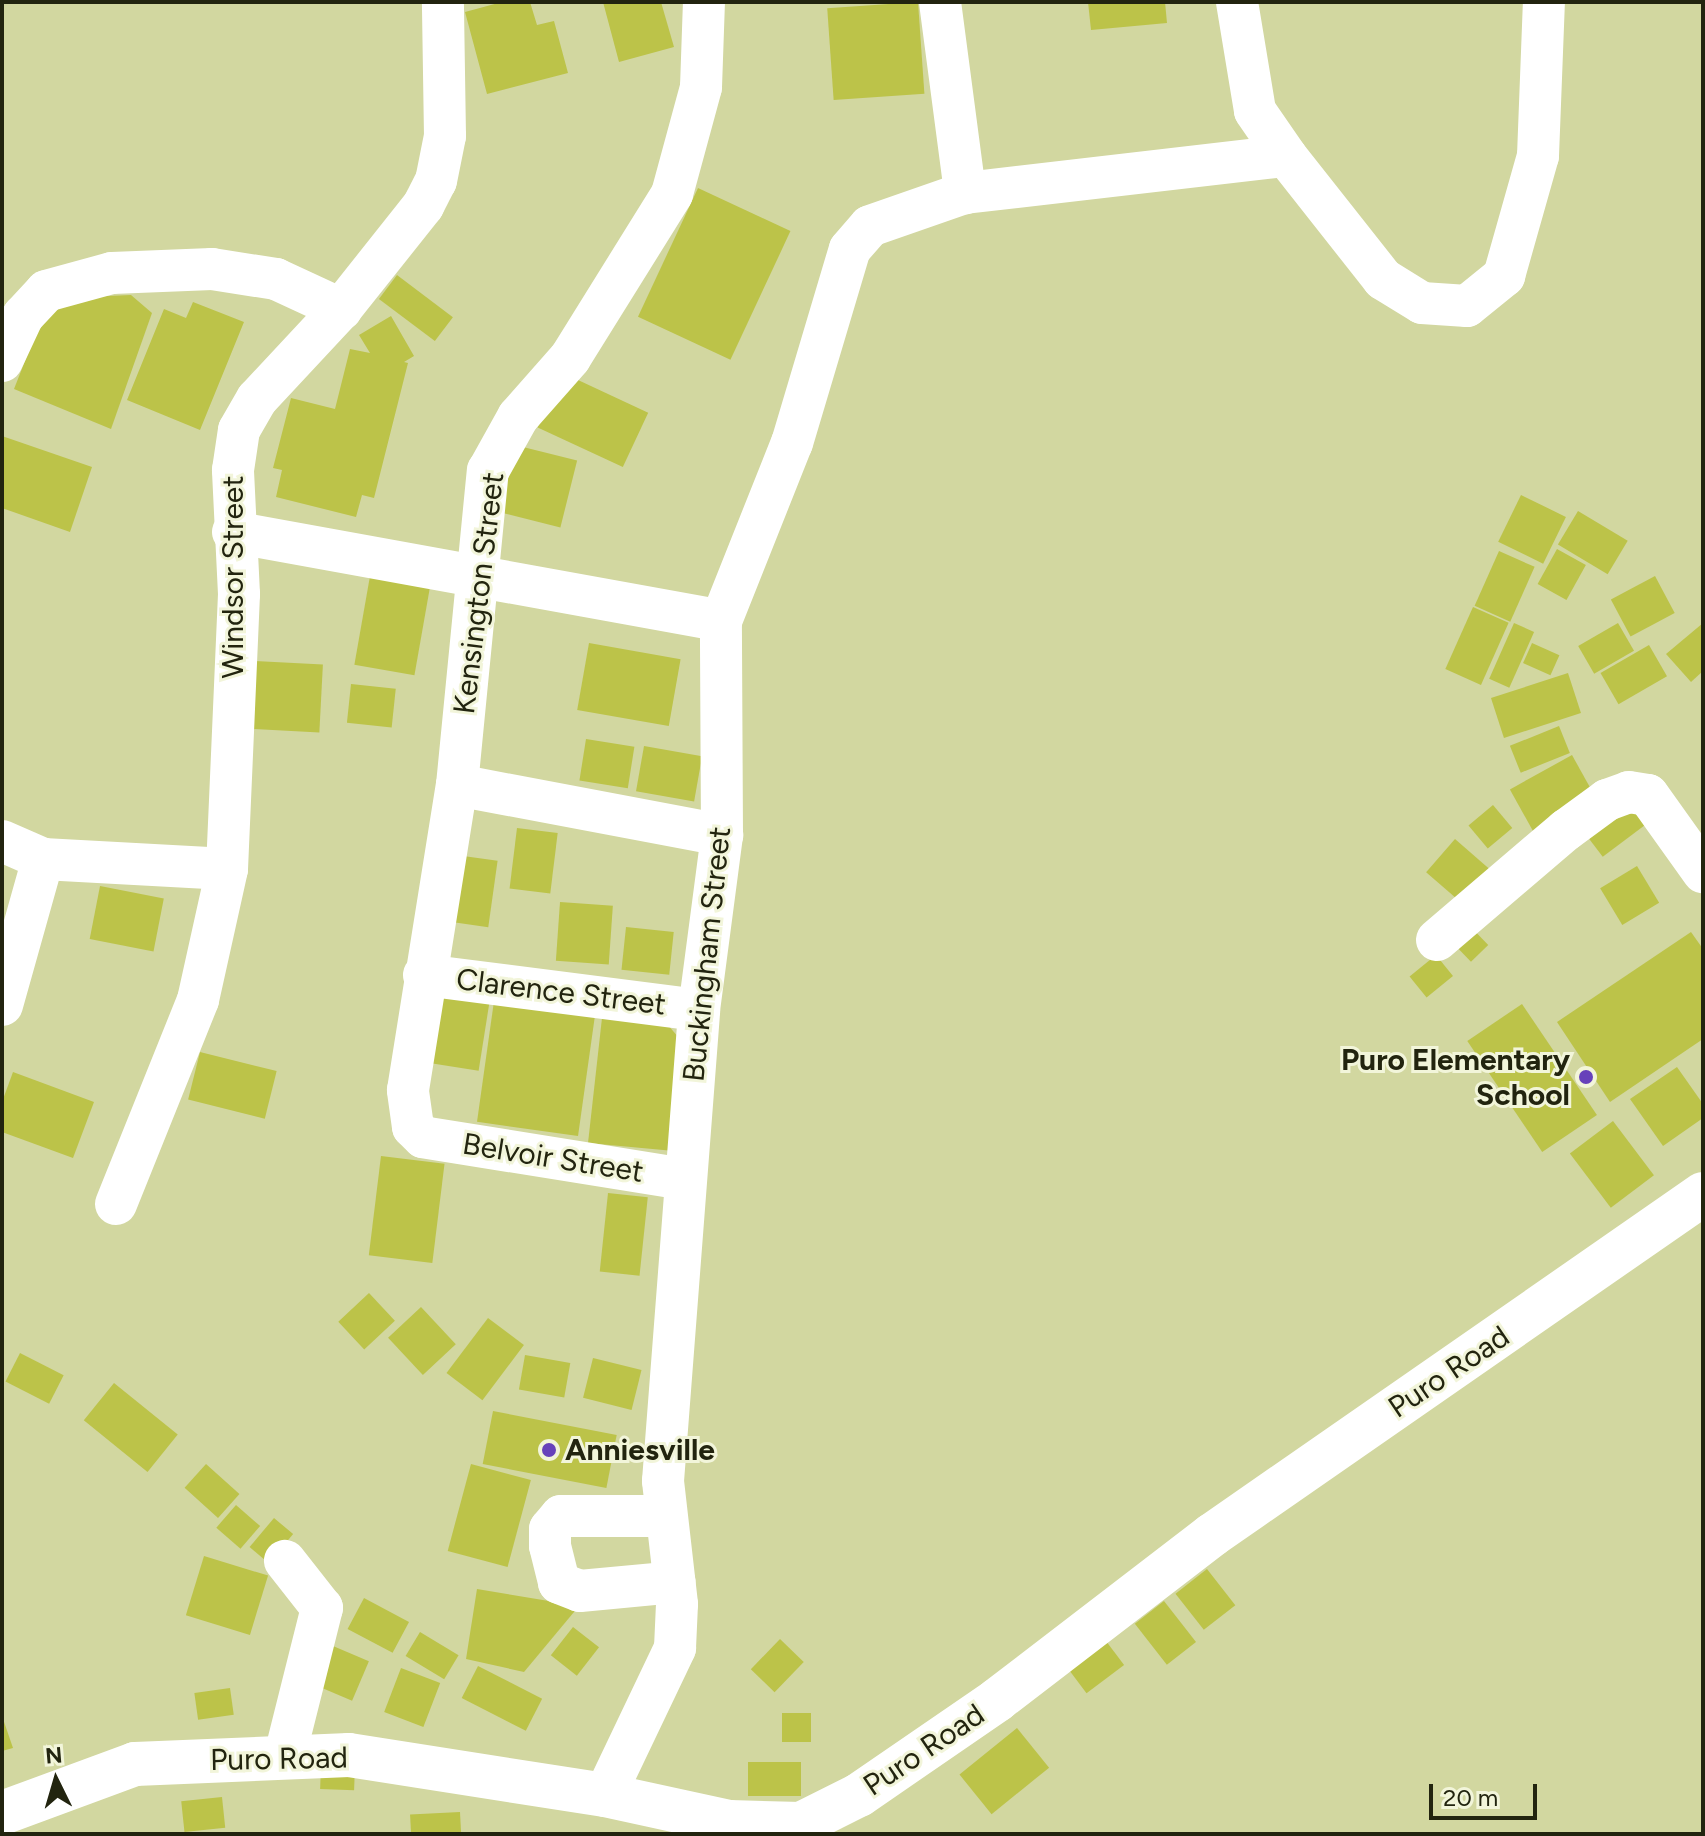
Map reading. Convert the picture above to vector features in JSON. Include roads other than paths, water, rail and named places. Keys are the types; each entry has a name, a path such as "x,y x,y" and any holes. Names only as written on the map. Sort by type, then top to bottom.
{"street":[{"name":"Windsor Street","path":"116,1204 198,1000 227,869 239,594 233,532 239,430 257,399 341,309 423,206 436,181 445,136 443,2"},
{"name":"Kensington Street","path":"423,1137 413,1127 408,1090 424,975 457,785 488,471 518,417 570,358 672,194 701,87 704,2"},
{"path":"940,2 965,193"},
{"path":"1237,2 1255,111 1286,156 1383,279 1422,303 1467,306 1504,276 1538,156 1544,2"},
{"name":"Buckingham Street","path":"605,1795 675,1648 675,1582 665,1516 684,1179 699,1010 722,835 721,621 792,443 850,249 870,226 965,193 1286,156"},
{"path":"2,361 23,316 46,291 112,273 212,269 263,277 341,309"},
{"path":"233,532 721,621"},
{"path":"457,785 722,835"},
{"path":"1437,940 1566,830 1607,800 1629,792 1648,795 1703,872"},
{"path":"2,841 43,859 227,869"},
{"path":"2,1005 43,859"},
{"name":"Clarence Street","path":"424,975 699,1010"},
{"name":"Belvoir Street","path":"423,1137 684,1179"},
{"name":"Puro Road","path":"2,1813 135,1764 285,1755 349,1755 605,1795 729,1822 801,1824 859,1795 997,1700 1212,1535 1703,1194"},
{"path":"665,1516 561,1516 550,1529 550,1546 559,1583 580,1591 675,1582"},
{"path":"285,1561 322,1608 285,1755"}],"place":[{"name":"Puro Elementary School","path":"1586,1077"},
{"name":"Anniesville","path":"549,1450"}]}
